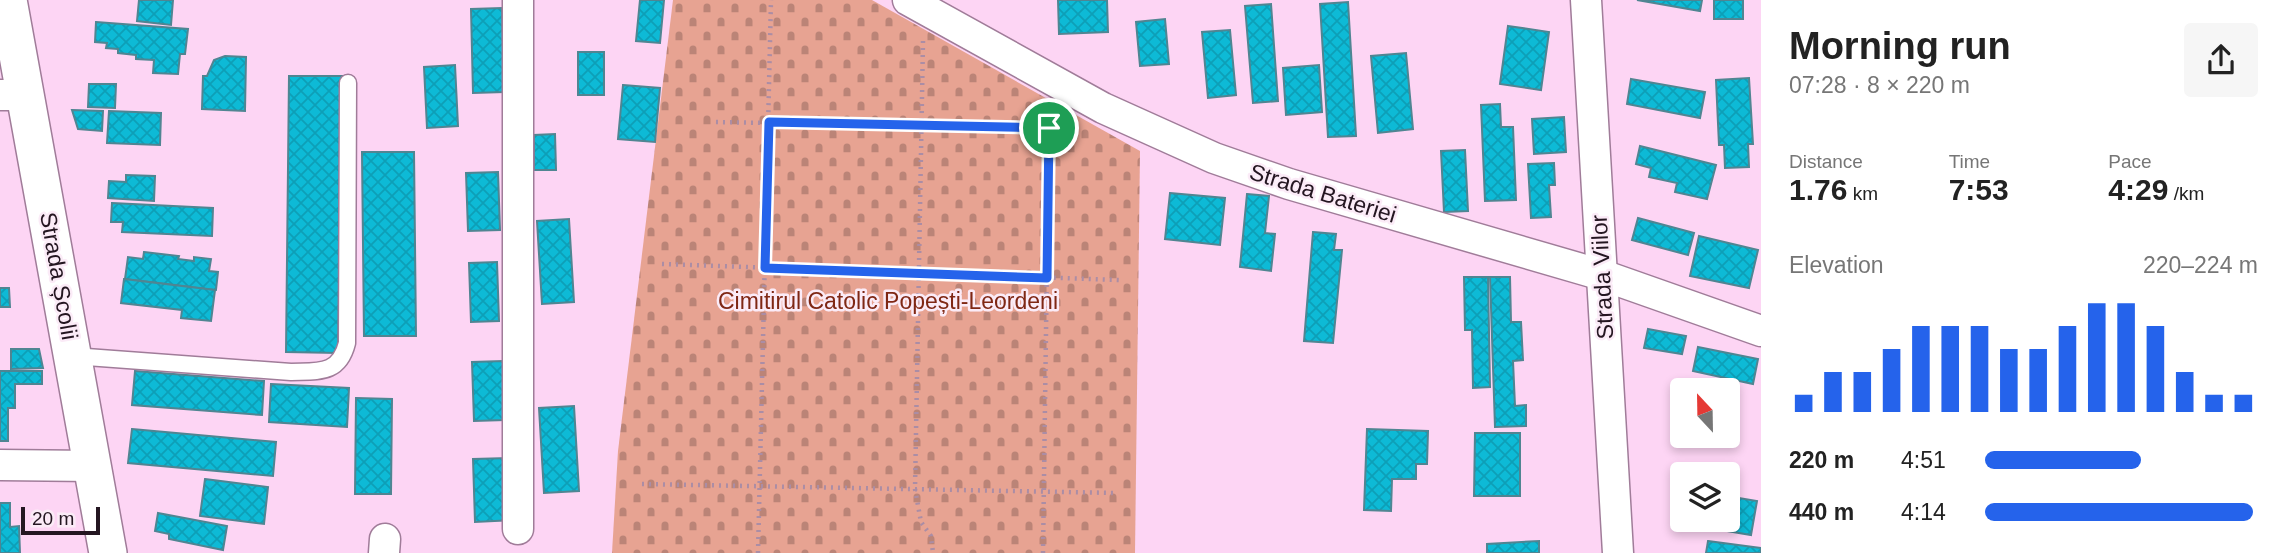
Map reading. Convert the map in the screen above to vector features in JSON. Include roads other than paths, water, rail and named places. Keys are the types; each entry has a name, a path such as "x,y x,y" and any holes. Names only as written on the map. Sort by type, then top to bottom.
{"street":[{"name":"Strada Școlii","path":"8,0 13,95 73,356 108,553"},
{"path":"518,529 519,0"},
{"name":"Strada Bateriei","path":"908,0 1103,108 1214,158 1289,184 1602,275 1761,331"},
{"name":"Strada Viilor","path":"1586,0 1618,553"},
{"path":"0,465 93,466"}],"lane":[{"path":"73,356 290,372 320,371 333,367 344,358 347,343 348,83"}],"park label":[{"name":"Cimitirul Catolic Popești-Leordeni","path":"888,301"}]}
